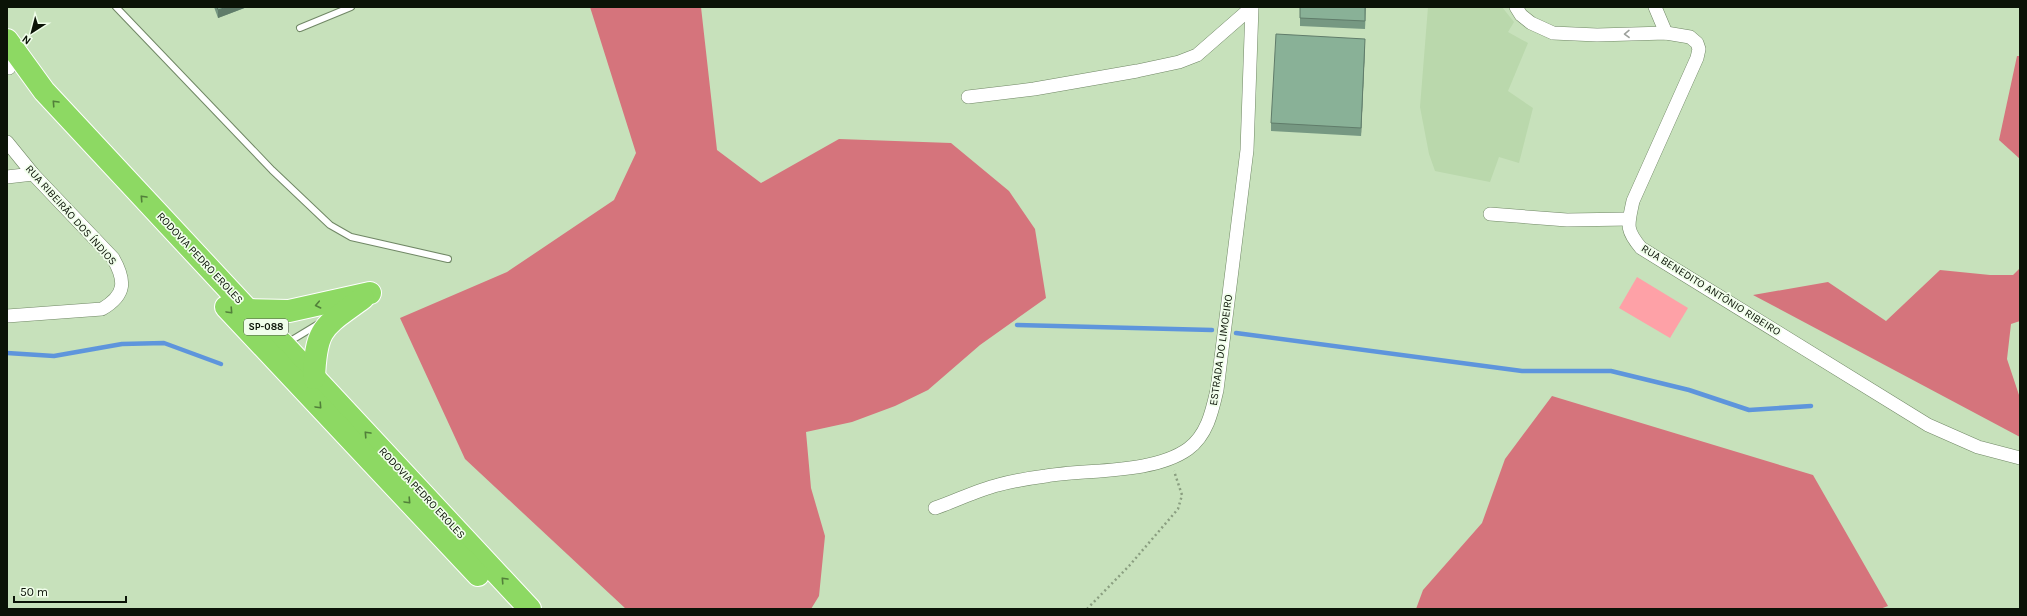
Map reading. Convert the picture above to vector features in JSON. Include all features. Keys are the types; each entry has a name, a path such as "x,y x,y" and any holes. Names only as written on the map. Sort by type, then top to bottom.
{"highway":[{"name":"RODOVIA PEDRO EROLES","path":"7,40 44,91 248,310 284,344 530,609"},
{"name":"RODOVIA PEDRO EROLES","path":"8,66 33,102 510,609"},
{"path":"248,310 289,311 370,293"},
{"path":"314,378 315,351 320,336 329,324 370,293"}],"street":[{"path":"968,97 1034,89 1179,62 1197,55 1252,7"},
{"name":"ESTRADA DO LIMOEIRO","path":"935,508 997,485 1047,475 1090,473 1132,467 1170,458 1188,448 1202,433 1210,420 1217,390 1247,150 1252,7"},
{"name":"RUA BENEDITO ANTÔNIO RIBEIRO","path":"1516,7 1521,15 1530,23 1553,33 1597,35 1666,33 1690,37 1698,43 1699,49 1689,77 1634,201 1630,218 1630,234 1641,248 1928,425 1978,447 2020,458"},
{"path":"1655,7 1666,33"},
{"name":"RUA RIBEIRÃO DOS ÍNDIOS","path":"7,142 33,174 113,258 119,270 122,284 120,292 113,302 102,309 7,316"},
{"path":"7,177 33,174"},
{"path":"1490,214 1567,220 1630,218"}],"lane":[{"path":"116,7 272,170 330,224 351,237 448,259"},
{"path":"300,28 351,7"},
{"path":"284,344 370,293"}],"path":[{"path":"1087,609 1130,566 1178,509 1182,495 1170,458"}],"shaded area":[{"path":"590,7 701,7 717,150 761,183 839,139 951,143 1009,191 1035,229 1046,298 980,345 928,390 895,406 852,422 806,432 811,488 825,536 819,596 811,609 626,609 465,459 400,318 507,272 614,200 636,153"},
{"path":"1428,7 1502,7 1514,22 1508,32 1528,43 1508,91 1533,108 1519,163 1499,157 1490,182 1435,171 1429,154 1420,107"},
{"path":"2017,56 2020,56 2020,159 1999,140"},
{"path":"2020,268 2020,321 2011,324 2007,359 2020,398 2020,437 1753,295 1828,282 1886,321 1940,270 1990,275 2013,275"},
{"path":"1637,277 1688,308 1670,338 1619,308"},
{"path":"1552,396 1813,475 1888,606 1880,609 1416,609 1423,590 1482,523 1505,459"}],"building":[{"path":"217,7 227,7 218,10"},
{"path":"1300,7 1365,7 1365,21 1300,18"},
{"path":"1276,34 1365,39 1361,128 1271,123"}],"waterway":[{"path":"1017,325 1212,330"},
{"path":"1236,333 1522,371 1611,371 1689,390 1749,410 1811,406"},
{"path":"7,353 54,356 122,344 164,343 221,364"}]}
